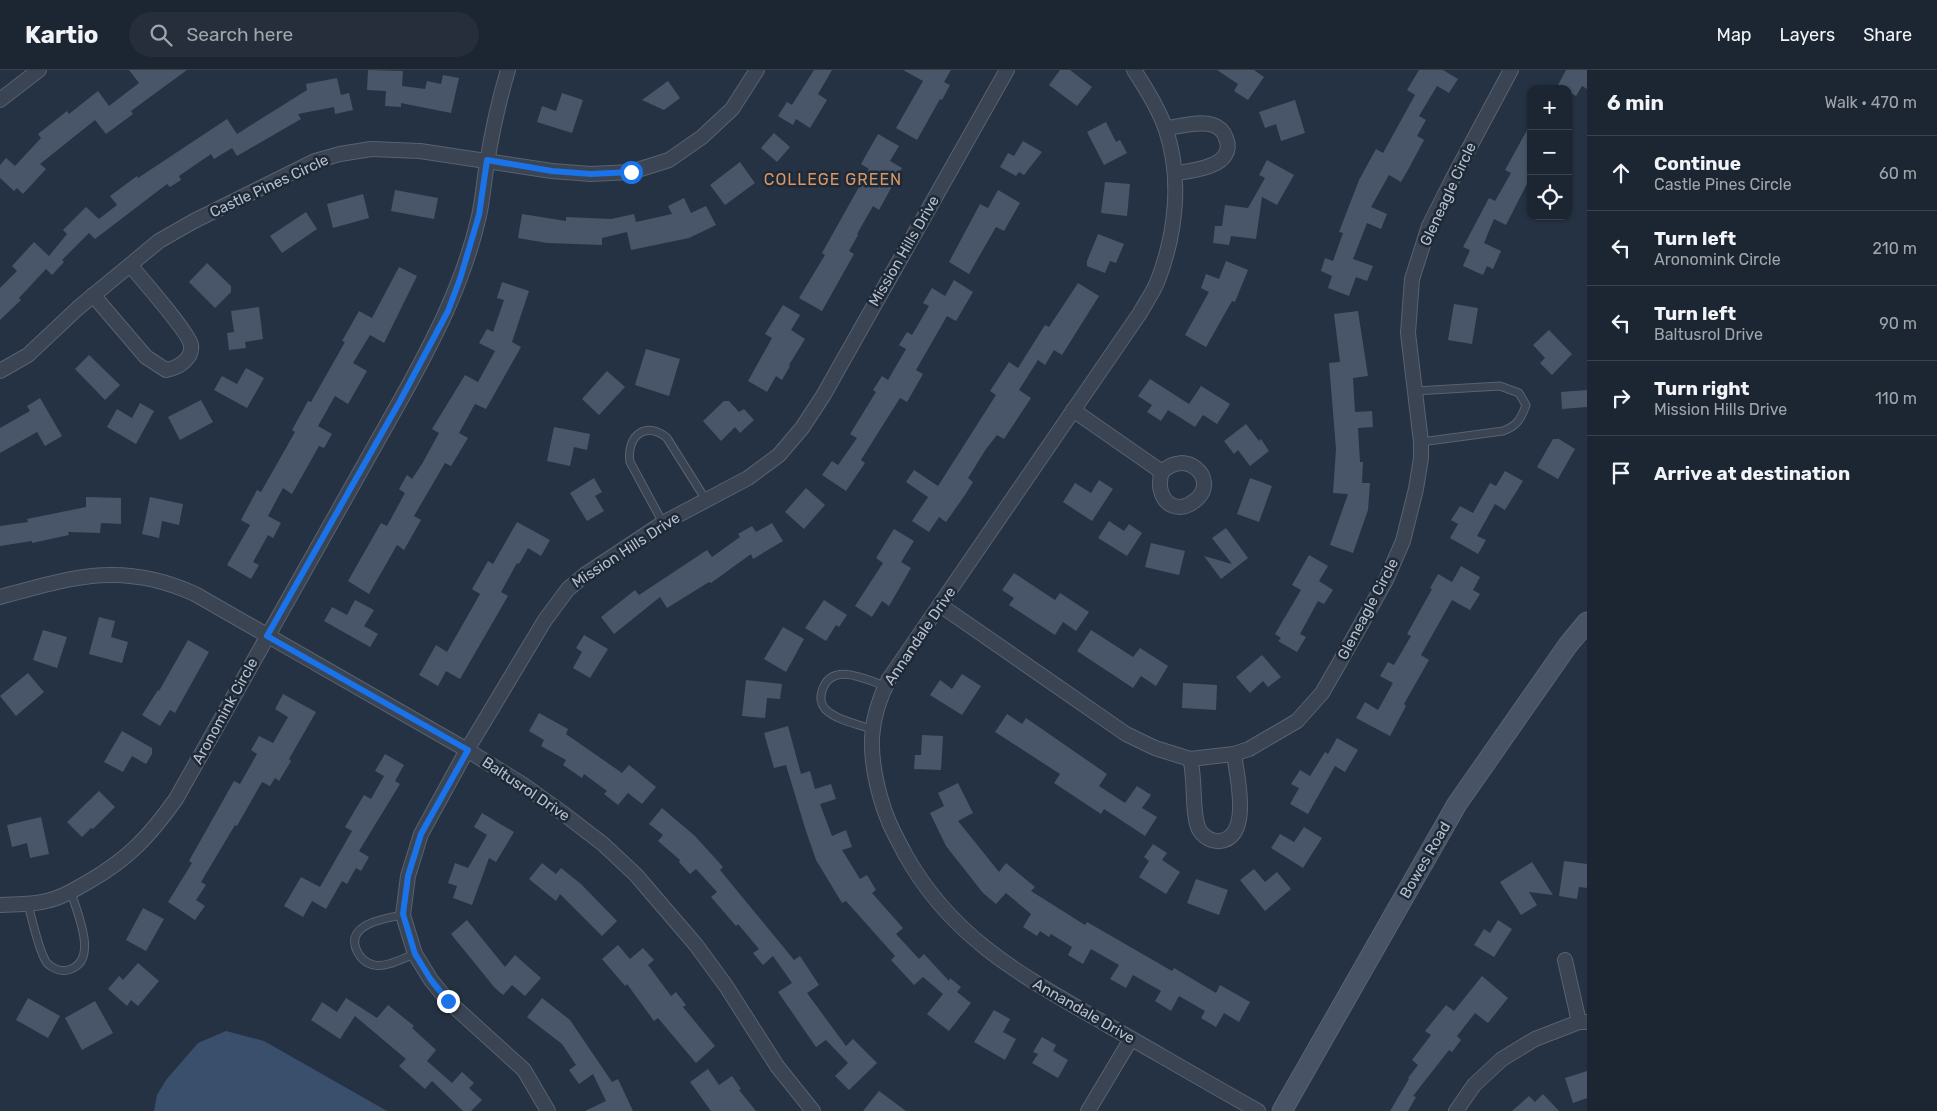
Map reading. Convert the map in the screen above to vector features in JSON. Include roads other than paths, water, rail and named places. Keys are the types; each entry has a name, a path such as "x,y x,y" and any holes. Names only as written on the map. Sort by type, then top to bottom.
{"main road":[{"name":"Bowes Road","path":"1282,1111 1457,804 1568,645 1587,622"}],"street":[{"path":"0,100 39,70"},
{"name":"Aronomink Circle","path":"0,904 28,904 48,901 71,892 125,858 158,824 176,799 400,401 448,311 460,279 479,215 487,160 508,70"},
{"name":"Castle Pines Circle","path":"0,371 28,355 93,295 159,241 194,221 315,161 340,154 372,149 420,151 552,171 591,174 631,172 669,160 702,137 732,110 757,70"},
{"name":"Mission Hills Drive","path":"548,1111 524,1070 448,1001 431,980 415,954 403,914 408,876 421,834 545,620 568,589 586,574 663,524 748,478 779,455 802,428 828,387 1007,70"},
{"name":"Annandale Drive","path":"1134,70 1148,92 1166,128 1176,174 1168,250 1158,282 1140,313 885,686 871,729 872,768 886,820 916,873 948,915 984,948 1011,968 1258,1111"},
{"name":"Gleneagle Circle","path":"940,605 1126,734 1155,748 1190,758 1234,754 1249,749 1297,721 1322,693 1386,580 1403,541 1416,489 1421,442 1408,333 1412,279 1433,218 1511,70"},
{"path":"1166,128 1214,125 1220,129 1228,141 1228,147 1219,162 1208,167 1176,174"},
{"path":"93,295 146,357 166,370 176,369 187,360 191,352 191,343 175,320 130,265"},
{"path":"1073,410 1162,472"},
{"name":"Baltusrol Drive","path":"0,597 59,581 118,574 145,577 174,585 195,594 468,750 522,784 603,844 636,875 696,946 726,986 777,1066 813,1111"},
{"path":"1190,758 1193,768 1197,824 1204,836 1210,840 1222,841 1234,834 1240,821 1240,802 1234,754"},
{"path":"1456,1111 1474,1085 1502,1059 1535,1039 1583,1022 1565,960"},
{"path":"1088,1111 1131,1038"}],"lane":[{"path":"1415,391 1500,386 1520,393 1526,405 1522,416 1514,427 1503,431 1421,442"},
{"path":"663,524 630,462 628,451 633,439 640,432 650,429 660,432 667,438 706,500"},
{"path":"871,729 825,709 821,702 820,694 828,679 840,674 854,676 885,686"},
{"path":"28,904 46,962 59,971 68,970 81,961 86,945 71,892"},
{"path":"403,914 368,924 359,931 355,940 356,949 360,958 375,966 415,954"}],"water":[{"path":"226,1031 264,1041 387,1111 154,1111 157,1095 166,1080 198,1043"}],"district":[{"name":"COLLEGE GREEN","path":"833,179"}]}
